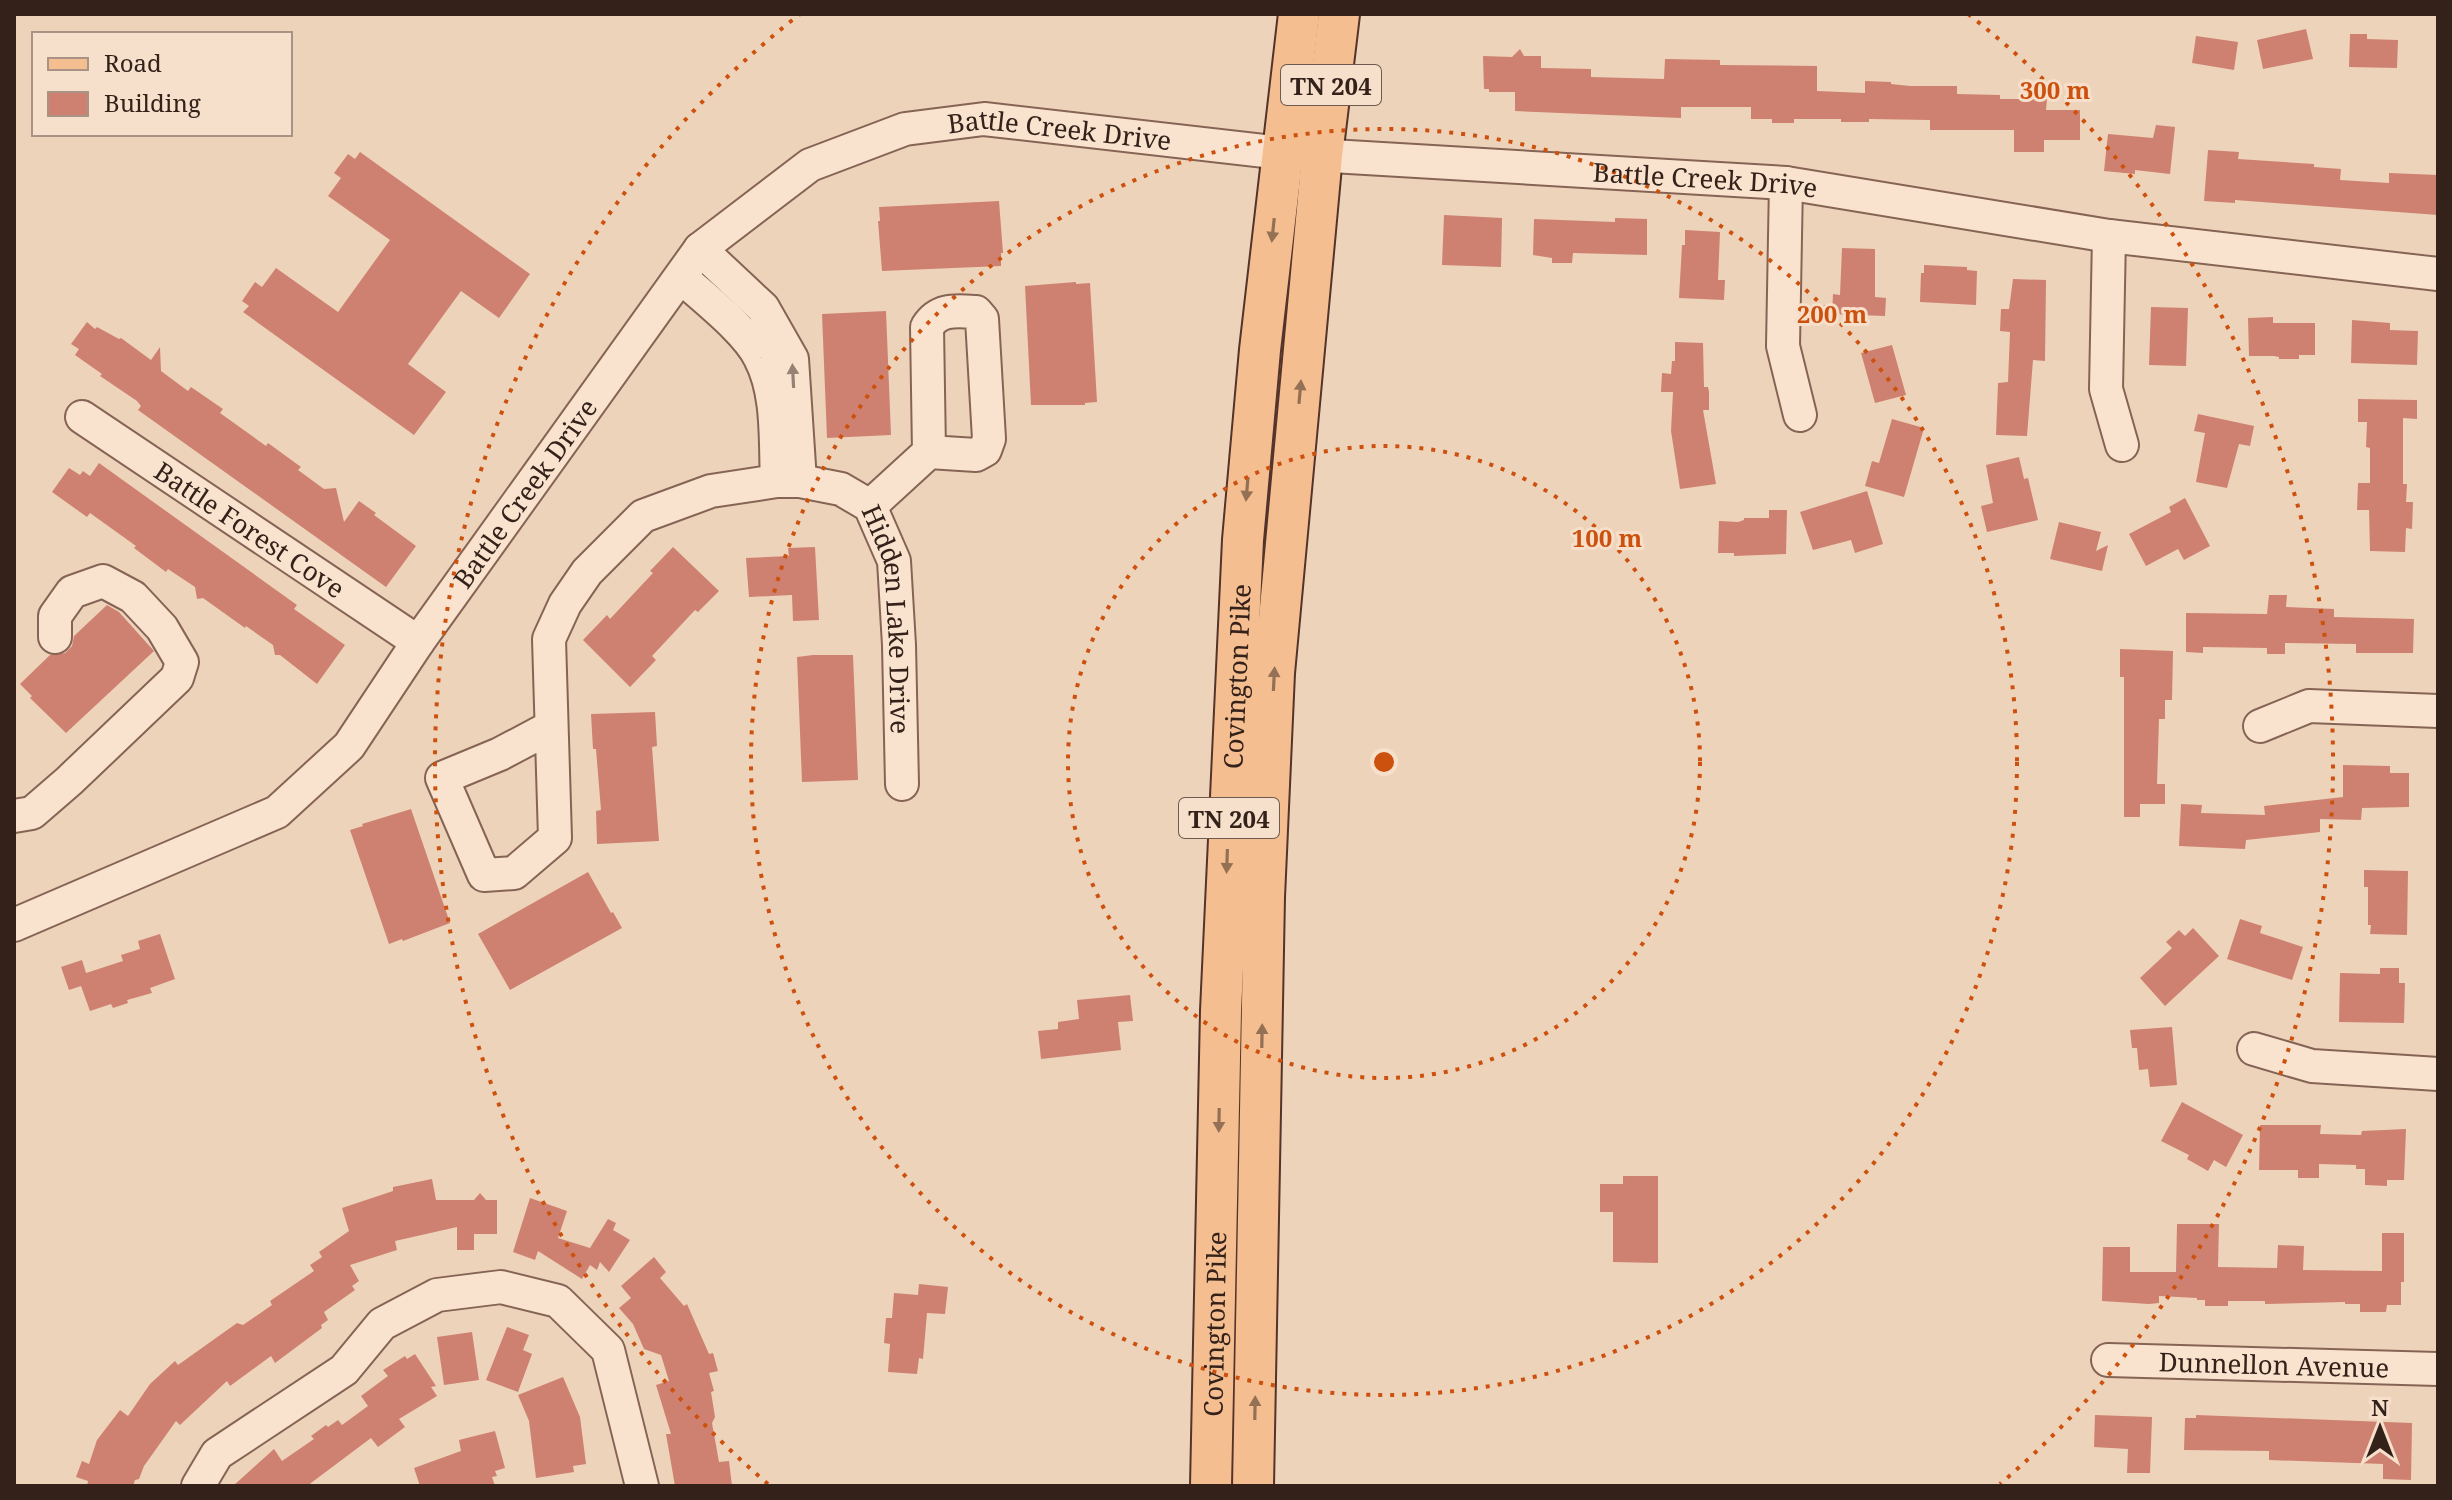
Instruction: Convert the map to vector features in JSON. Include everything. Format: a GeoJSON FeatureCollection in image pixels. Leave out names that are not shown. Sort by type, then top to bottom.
{"type":"FeatureCollection","features":[{"type":"Feature","properties":{"kind":"main road","name":"Covington Pike"},"geometry":{"type":"LineString","coordinates":[[1211,1486],[1221,1011],[1234,686],[1260,350],[1299,14]]}},
{"type":"Feature","properties":{"kind":"main road","name":"Covington Pike"},"geometry":{"type":"LineString","coordinates":[[1253,1486],[1264,897],[1274,673],[1322,155],[1339,14]]}},
{"type":"Feature","properties":{"kind":"street","name":"Battle Creek Drive"},"geometry":{"type":"LineString","coordinates":[[14,925],[277,812],[349,746],[418,642],[700,249],[810,165],[905,129],[984,119],[1281,153],[1786,183],[2109,236],[2438,274]]}},
{"type":"Feature","properties":{"kind":"street"},"geometry":{"type":"LineString","coordinates":[[1786,183],[1783,346],[1800,415]]}},
{"type":"Feature","properties":{"kind":"street"},"geometry":{"type":"LineString","coordinates":[[2109,236],[2106,389],[2122,445]]}},
{"type":"Feature","properties":{"kind":"street"},"geometry":{"type":"LineString","coordinates":[[700,249],[763,308],[792,359],[788,481]]}},
{"type":"Feature","properties":{"kind":"street"},"geometry":{"type":"LineString","coordinates":[[682,278],[746,338],[761,358],[773,398],[788,481]]}},
{"type":"Feature","properties":{"kind":"street","name":"Battle Forest Cove"},"geometry":{"type":"LineString","coordinates":[[82,417],[418,642]]}},
{"type":"Feature","properties":{"kind":"street"},"geometry":{"type":"LineString","coordinates":[[870,506],[929,452]]}},
{"type":"Feature","properties":{"kind":"street","name":"Hidden Lake Drive"},"geometry":{"type":"LineString","coordinates":[[551,727],[500,754],[442,778],[484,875],[514,873],[555,838],[549,639],[565,604],[587,572],[643,516],[711,491],[788,481],[841,489],[870,506],[894,561],[902,784]]}},
{"type":"Feature","properties":{"kind":"street"},"geometry":{"type":"LineString","coordinates":[[14,816],[32,813],[69,781],[177,678],[182,662],[162,628],[133,597],[103,581],[72,592],[55,616],[55,637]]}},
{"type":"Feature","properties":{"kind":"street"},"geometry":{"type":"LineString","coordinates":[[2260,726],[2309,706],[2438,711]]}},
{"type":"Feature","properties":{"kind":"street"},"geometry":{"type":"LineString","coordinates":[[2254,1049],[2312,1066],[2438,1074]]}},
{"type":"Feature","properties":{"kind":"street"},"geometry":{"type":"LineString","coordinates":[[198,1486],[217,1454],[344,1370],[382,1324],[437,1295],[501,1287],[558,1301],[608,1350],[642,1486]]}},
{"type":"Feature","properties":{"kind":"street","name":"Dunnellon Avenue"},"geometry":{"type":"LineString","coordinates":[[2108,1360],[2438,1369]]}},
{"type":"Feature","properties":{"kind":"building"},"geometry":{"type":"Polygon","coordinates":[[[2306,29],[2313,59],[2263,69],[2257,40],[2306,29]]]}},
{"type":"Feature","properties":{"kind":"building"},"geometry":{"type":"Polygon","coordinates":[[[2350,34],[2367,34],[2367,39],[2398,40],[2397,68],[2349,67],[2350,34]]]}},
{"type":"Feature","properties":{"kind":"building"},"geometry":{"type":"Polygon","coordinates":[[[2196,36],[2238,42],[2234,70],[2192,63],[2196,36]]]}},
{"type":"Feature","properties":{"kind":"building"},"geometry":{"type":"Polygon","coordinates":[[[1520,49],[1524,56],[1541,56],[1541,68],[1591,69],[1591,77],[1664,79],[1665,59],[1720,60],[1720,65],[1817,66],[1817,91],[1865,93],[1865,81],[1910,86],[1957,86],[1957,94],[2000,95],[2000,99],[2047,99],[2046,110],[2080,110],[2080,140],[2044,140],[2044,152],[2014,152],[2014,130],[1930,130],[1930,120],[1841,122],[1841,119],[1794,119],[1794,123],[1772,123],[1772,119],[1751,119],[1751,107],[1681,107],[1681,118],[1515,111],[1515,92],[1489,92],[1489,89],[1484,89],[1483,56],[1512,57],[1520,49]]]}},
{"type":"Feature","properties":{"kind":"building"},"geometry":{"type":"Polygon","coordinates":[[[2156,125],[2175,127],[2170,174],[2135,170],[2135,174],[2104,171],[2108,134],[2153,138],[2156,125]]]}},
{"type":"Feature","properties":{"kind":"building"},"geometry":{"type":"Polygon","coordinates":[[[2208,150],[2239,152],[2238,159],[2341,169],[2340,180],[2389,183],[2389,173],[2438,175],[2438,215],[2235,200],[2235,203],[2204,201],[2208,150]]]}},
{"type":"Feature","properties":{"kind":"building"},"geometry":{"type":"Polygon","coordinates":[[[360,152],[530,274],[499,318],[461,291],[408,364],[446,392],[414,435],[243,312],[249,306],[242,301],[255,282],[262,287],[276,268],[338,312],[390,240],[328,196],[341,178],[334,173],[348,154],[355,159],[360,152]]]}},
{"type":"Feature","properties":{"kind":"building"},"geometry":{"type":"Polygon","coordinates":[[[999,201],[1001,266],[882,271],[879,207],[999,201]]]}},
{"type":"Feature","properties":{"kind":"building"},"geometry":{"type":"Polygon","coordinates":[[[1444,215],[1502,218],[1501,267],[1442,265],[1444,215]]]}},
{"type":"Feature","properties":{"kind":"building"},"geometry":{"type":"Polygon","coordinates":[[[1615,218],[1647,219],[1647,255],[1573,253],[1572,263],[1552,263],[1552,258],[1533,255],[1534,219],[1615,222],[1615,218]]]}},
{"type":"Feature","properties":{"kind":"building"},"geometry":{"type":"Polygon","coordinates":[[[1685,230],[1720,232],[1718,280],[1725,280],[1724,300],[1679,298],[1685,230]]]}},
{"type":"Feature","properties":{"kind":"building"},"geometry":{"type":"Polygon","coordinates":[[[1842,248],[1875,249],[1875,297],[1886,298],[1885,316],[1832,314],[1833,294],[1840,295],[1842,248]]]}},
{"type":"Feature","properties":{"kind":"building"},"geometry":{"type":"Polygon","coordinates":[[[1924,265],[1967,267],[1967,270],[1977,271],[1976,305],[1920,302],[1924,265]]]}},
{"type":"Feature","properties":{"kind":"building"},"geometry":{"type":"Polygon","coordinates":[[[2013,279],[2046,280],[2045,361],[2033,360],[2027,436],[1996,435],[1998,383],[2008,382],[2010,332],[2000,331],[2001,309],[2009,309],[2013,279]]]}},
{"type":"Feature","properties":{"kind":"building"},"geometry":{"type":"Polygon","coordinates":[[[1090,283],[1097,402],[1085,405],[1031,405],[1025,286],[1090,283]]]}},
{"type":"Feature","properties":{"kind":"building"},"geometry":{"type":"Polygon","coordinates":[[[2151,307],[2188,308],[2186,366],[2149,365],[2151,307]]]}},
{"type":"Feature","properties":{"kind":"building"},"geometry":{"type":"Polygon","coordinates":[[[886,311],[891,435],[827,438],[822,314],[886,311]]]}},
{"type":"Feature","properties":{"kind":"building"},"geometry":{"type":"Polygon","coordinates":[[[2273,317],[2273,323],[2315,323],[2315,355],[2299,355],[2299,359],[2249,356],[2248,318],[2273,317]]]}},
{"type":"Feature","properties":{"kind":"building"},"geometry":{"type":"Polygon","coordinates":[[[2352,320],[2390,323],[2390,330],[2418,331],[2417,365],[2351,363],[2352,320]]]}},
{"type":"Feature","properties":{"kind":"building"},"geometry":{"type":"Polygon","coordinates":[[[87,322],[95,329],[97,327],[121,338],[151,360],[160,347],[161,371],[188,391],[191,387],[223,409],[220,413],[301,467],[298,470],[324,489],[336,488],[344,522],[359,501],[416,546],[386,587],[138,410],[141,406],[137,401],[75,355],[79,349],[71,344],[87,322]]]}},
{"type":"Feature","properties":{"kind":"building"},"geometry":{"type":"Polygon","coordinates":[[[1675,342],[1703,343],[1704,387],[1708,387],[1709,410],[1703,410],[1716,484],[1680,489],[1671,431],[1673,392],[1661,392],[1662,373],[1671,374],[1672,361],[1675,361],[1675,342]]]}},
{"type":"Feature","properties":{"kind":"building"},"geometry":{"type":"Polygon","coordinates":[[[1892,345],[1906,395],[1875,403],[1861,353],[1892,345]]]}},
{"type":"Feature","properties":{"kind":"building"},"geometry":{"type":"Polygon","coordinates":[[[2358,399],[2417,400],[2417,419],[2403,418],[2403,484],[2407,484],[2406,502],[2413,502],[2412,529],[2406,528],[2405,552],[2370,551],[2369,510],[2357,510],[2358,483],[2370,483],[2367,422],[2358,422],[2358,399]]]}},
{"type":"Feature","properties":{"kind":"building"},"geometry":{"type":"Polygon","coordinates":[[[2198,414],[2254,426],[2250,446],[2239,444],[2227,488],[2196,482],[2205,433],[2194,431],[2198,414]]]}},
{"type":"Feature","properties":{"kind":"building"},"geometry":{"type":"Polygon","coordinates":[[[1892,419],[1924,428],[1904,497],[1865,486],[1872,461],[1879,463],[1892,419]]]}},
{"type":"Feature","properties":{"kind":"building"},"geometry":{"type":"Polygon","coordinates":[[[2019,457],[2024,479],[2028,478],[2038,520],[1987,532],[1981,506],[1993,503],[1986,465],[2019,457]]]}},
{"type":"Feature","properties":{"kind":"building"},"geometry":{"type":"Polygon","coordinates":[[[99,463],[297,605],[294,609],[345,645],[317,684],[280,655],[275,655],[273,645],[203,598],[197,599],[195,587],[168,569],[166,572],[90,513],[87,517],[52,492],[69,468],[80,475],[83,471],[90,476],[99,463]]]}},
{"type":"Feature","properties":{"kind":"building"},"geometry":{"type":"Polygon","coordinates":[[[1867,491],[1883,544],[1855,553],[1851,540],[1813,550],[1800,512],[1867,491]]]}},
{"type":"Feature","properties":{"kind":"building"},"geometry":{"type":"Polygon","coordinates":[[[2185,498],[2210,546],[2184,560],[2178,549],[2146,566],[2129,534],[2171,512],[2169,507],[2185,498]]]}},
{"type":"Feature","properties":{"kind":"building"},"geometry":{"type":"Polygon","coordinates":[[[1769,510],[1787,510],[1786,554],[1734,556],[1734,553],[1718,553],[1719,521],[1769,518],[1769,510]]]}},
{"type":"Feature","properties":{"kind":"building"},"geometry":{"type":"Polygon","coordinates":[[[2059,522],[2101,532],[2096,551],[2108,545],[2102,571],[2050,559],[2059,522]]]}},
{"type":"Feature","properties":{"kind":"building"},"geometry":{"type":"Polygon","coordinates":[[[673,547],[719,591],[698,612],[695,610],[652,656],[656,660],[630,687],[583,640],[607,615],[610,619],[673,547]]]}},
{"type":"Feature","properties":{"kind":"building"},"geometry":{"type":"Polygon","coordinates":[[[815,547],[819,620],[793,621],[792,595],[749,597],[746,558],[789,556],[788,548],[815,547]]]}},
{"type":"Feature","properties":{"kind":"building"},"geometry":{"type":"Polygon","coordinates":[[[2269,595],[2287,595],[2286,607],[2334,609],[2334,617],[2414,619],[2413,653],[2356,653],[2356,644],[2285,643],[2285,654],[2267,654],[2267,648],[2203,647],[2203,653],[2186,652],[2186,613],[2267,614],[2269,595]]]}},
{"type":"Feature","properties":{"kind":"building"},"geometry":{"type":"Polygon","coordinates":[[[107,605],[119,612],[154,651],[66,733],[20,684],[50,655],[65,653],[72,646],[74,636],[107,605]]]}},
{"type":"Feature","properties":{"kind":"building"},"geometry":{"type":"Polygon","coordinates":[[[2120,649],[2173,651],[2172,700],[2165,700],[2165,719],[2159,719],[2157,784],[2165,784],[2165,804],[2140,804],[2140,817],[2124,817],[2124,677],[2120,677],[2120,649]]]}},
{"type":"Feature","properties":{"kind":"building"},"geometry":{"type":"Polygon","coordinates":[[[853,655],[858,780],[802,782],[797,657],[853,655]]]}},
{"type":"Feature","properties":{"kind":"building"},"geometry":{"type":"Polygon","coordinates":[[[655,712],[657,746],[652,747],[659,841],[597,844],[596,811],[601,810],[591,714],[655,712]]]}},
{"type":"Feature","properties":{"kind":"building"},"geometry":{"type":"Polygon","coordinates":[[[2343,765],[2390,766],[2390,773],[2409,773],[2409,807],[2362,808],[2361,820],[2320,819],[2320,832],[2246,840],[2245,849],[2179,846],[2181,804],[2202,805],[2201,813],[2265,815],[2264,806],[2343,797],[2343,765]]]}},
{"type":"Feature","properties":{"kind":"building"},"geometry":{"type":"Polygon","coordinates":[[[411,809],[450,923],[389,944],[350,830],[411,809]]]}},
{"type":"Feature","properties":{"kind":"building"},"geometry":{"type":"Polygon","coordinates":[[[2364,870],[2408,871],[2407,935],[2370,934],[2364,870]]]}},
{"type":"Feature","properties":{"kind":"building"},"geometry":{"type":"Polygon","coordinates":[[[588,872],[622,928],[510,990],[478,934],[588,872]]]}},
{"type":"Feature","properties":{"kind":"building"},"geometry":{"type":"Polygon","coordinates":[[[2240,919],[2262,926],[2260,933],[2303,947],[2292,980],[2227,959],[2240,919]]]}},
{"type":"Feature","properties":{"kind":"building"},"geometry":{"type":"Polygon","coordinates":[[[2193,928],[2219,956],[2165,1006],[2140,978],[2172,948],[2166,942],[2179,930],[2185,936],[2193,928]]]}},
{"type":"Feature","properties":{"kind":"building"},"geometry":{"type":"Polygon","coordinates":[[[160,934],[175,979],[150,988],[152,993],[127,1000],[128,1003],[113,1008],[111,1004],[90,1011],[81,986],[69,990],[61,967],[82,960],[86,973],[123,961],[121,955],[140,949],[138,941],[160,934]]]}},
{"type":"Feature","properties":{"kind":"building"},"geometry":{"type":"Polygon","coordinates":[[[2380,968],[2399,968],[2399,983],[2405,983],[2404,1023],[2339,1022],[2340,973],[2380,974],[2380,968]]]}},
{"type":"Feature","properties":{"kind":"building"},"geometry":{"type":"Polygon","coordinates":[[[1130,995],[1133,1021],[1118,1022],[1121,1050],[1041,1059],[1038,1031],[1058,1029],[1058,1022],[1079,1019],[1077,1000],[1130,995]]]}},
{"type":"Feature","properties":{"kind":"building"},"geometry":{"type":"Polygon","coordinates":[[[2172,1027],[2177,1085],[2150,1087],[2148,1069],[2139,1070],[2137,1048],[2132,1048],[2130,1030],[2172,1027]]]}},
{"type":"Feature","properties":{"kind":"building"},"geometry":{"type":"Polygon","coordinates":[[[2182,1102],[2243,1135],[2226,1167],[2214,1160],[2208,1171],[2187,1159],[2189,1155],[2161,1141],[2182,1102]]]}},
{"type":"Feature","properties":{"kind":"building"},"geometry":{"type":"Polygon","coordinates":[[[2260,1125],[2321,1125],[2320,1134],[2361,1135],[2362,1131],[2406,1129],[2404,1180],[2387,1180],[2387,1186],[2365,1185],[2365,1169],[2356,1169],[2356,1165],[2319,1164],[2319,1178],[2298,1178],[2298,1170],[2259,1170],[2260,1125]]]}},
{"type":"Feature","properties":{"kind":"building"},"geometry":{"type":"Polygon","coordinates":[[[1623,1176],[1658,1176],[1658,1263],[1613,1262],[1613,1212],[1600,1212],[1600,1184],[1623,1184],[1623,1176]]]}},
{"type":"Feature","properties":{"kind":"building"},"geometry":{"type":"Polygon","coordinates":[[[432,1179],[436,1200],[474,1200],[480,1193],[486,1200],[497,1200],[497,1234],[474,1234],[474,1250],[457,1250],[457,1227],[395,1241],[397,1250],[350,1265],[359,1281],[352,1286],[355,1290],[324,1312],[328,1320],[321,1325],[322,1328],[275,1363],[271,1356],[230,1386],[227,1381],[180,1425],[176,1421],[133,1486],[87,1486],[88,1481],[76,1477],[82,1461],[89,1464],[97,1440],[120,1410],[128,1416],[150,1384],[175,1361],[178,1365],[237,1323],[243,1325],[272,1305],[270,1301],[314,1271],[310,1265],[322,1257],[319,1252],[349,1231],[342,1208],[393,1191],[393,1187],[432,1179]]]}},
{"type":"Feature","properties":{"kind":"building"},"geometry":{"type":"Polygon","coordinates":[[[530,1198],[567,1211],[558,1238],[590,1248],[608,1219],[616,1223],[613,1230],[630,1240],[609,1272],[600,1262],[597,1270],[590,1265],[582,1279],[538,1251],[535,1260],[513,1252],[530,1198]]]}},
{"type":"Feature","properties":{"kind":"building"},"geometry":{"type":"Polygon","coordinates":[[[2177,1224],[2219,1224],[2218,1267],[2277,1268],[2278,1245],[2304,1246],[2303,1270],[2382,1271],[2382,1233],[2404,1233],[2401,1305],[2387,1305],[2386,1312],[2360,1312],[2360,1304],[2345,1302],[2265,1304],[2265,1301],[2228,1301],[2228,1306],[2205,1306],[2205,1300],[2197,1298],[2159,1296],[2159,1303],[2149,1304],[2102,1301],[2103,1247],[2130,1247],[2130,1272],[2176,1272],[2177,1224]]]}},
{"type":"Feature","properties":{"kind":"building"},"geometry":{"type":"Polygon","coordinates":[[[654,1257],[666,1272],[660,1278],[684,1306],[687,1304],[709,1354],[713,1353],[718,1371],[709,1373],[714,1391],[711,1392],[715,1417],[712,1423],[719,1462],[729,1461],[732,1486],[675,1486],[666,1434],[671,1434],[656,1385],[669,1381],[661,1355],[644,1349],[633,1324],[619,1308],[631,1298],[621,1286],[654,1257]]]}},
{"type":"Feature","properties":{"kind":"building"},"geometry":{"type":"Polygon","coordinates":[[[919,1284],[948,1287],[945,1314],[927,1313],[923,1359],[919,1358],[917,1374],[888,1372],[890,1344],[884,1343],[886,1318],[892,1318],[894,1293],[918,1295],[919,1284]]]}},
{"type":"Feature","properties":{"kind":"building"},"geometry":{"type":"Polygon","coordinates":[[[507,1327],[529,1335],[523,1350],[532,1354],[518,1392],[486,1380],[507,1327]]]}},
{"type":"Feature","properties":{"kind":"building"},"geometry":{"type":"Polygon","coordinates":[[[472,1332],[479,1380],[444,1385],[437,1337],[472,1332]]]}},
{"type":"Feature","properties":{"kind":"building"},"geometry":{"type":"Polygon","coordinates":[[[415,1354],[436,1386],[431,1387],[437,1396],[399,1419],[405,1427],[378,1447],[371,1438],[307,1486],[233,1486],[274,1449],[282,1461],[314,1439],[311,1436],[326,1425],[328,1427],[338,1420],[342,1425],[368,1406],[361,1396],[388,1376],[383,1370],[405,1356],[407,1359],[415,1354]]]}},
{"type":"Feature","properties":{"kind":"building"},"geometry":{"type":"Polygon","coordinates":[[[563,1377],[580,1417],[586,1464],[573,1466],[574,1472],[536,1478],[529,1421],[518,1395],[563,1377]]]}},
{"type":"Feature","properties":{"kind":"building"},"geometry":{"type":"Polygon","coordinates":[[[2095,1415],[2152,1417],[2150,1473],[2127,1473],[2128,1449],[2094,1447],[2095,1415]]]}},
{"type":"Feature","properties":{"kind":"building"},"geometry":{"type":"Polygon","coordinates":[[[2196,1415],[2412,1423],[2411,1480],[2383,1479],[2383,1464],[2269,1460],[2269,1451],[2184,1450],[2185,1418],[2196,1418],[2196,1415]]]}},
{"type":"Feature","properties":{"kind":"building"},"geometry":{"type":"Polygon","coordinates":[[[495,1431],[505,1468],[495,1471],[497,1476],[492,1477],[495,1486],[420,1486],[414,1468],[461,1451],[459,1440],[495,1431]]]}}]}
